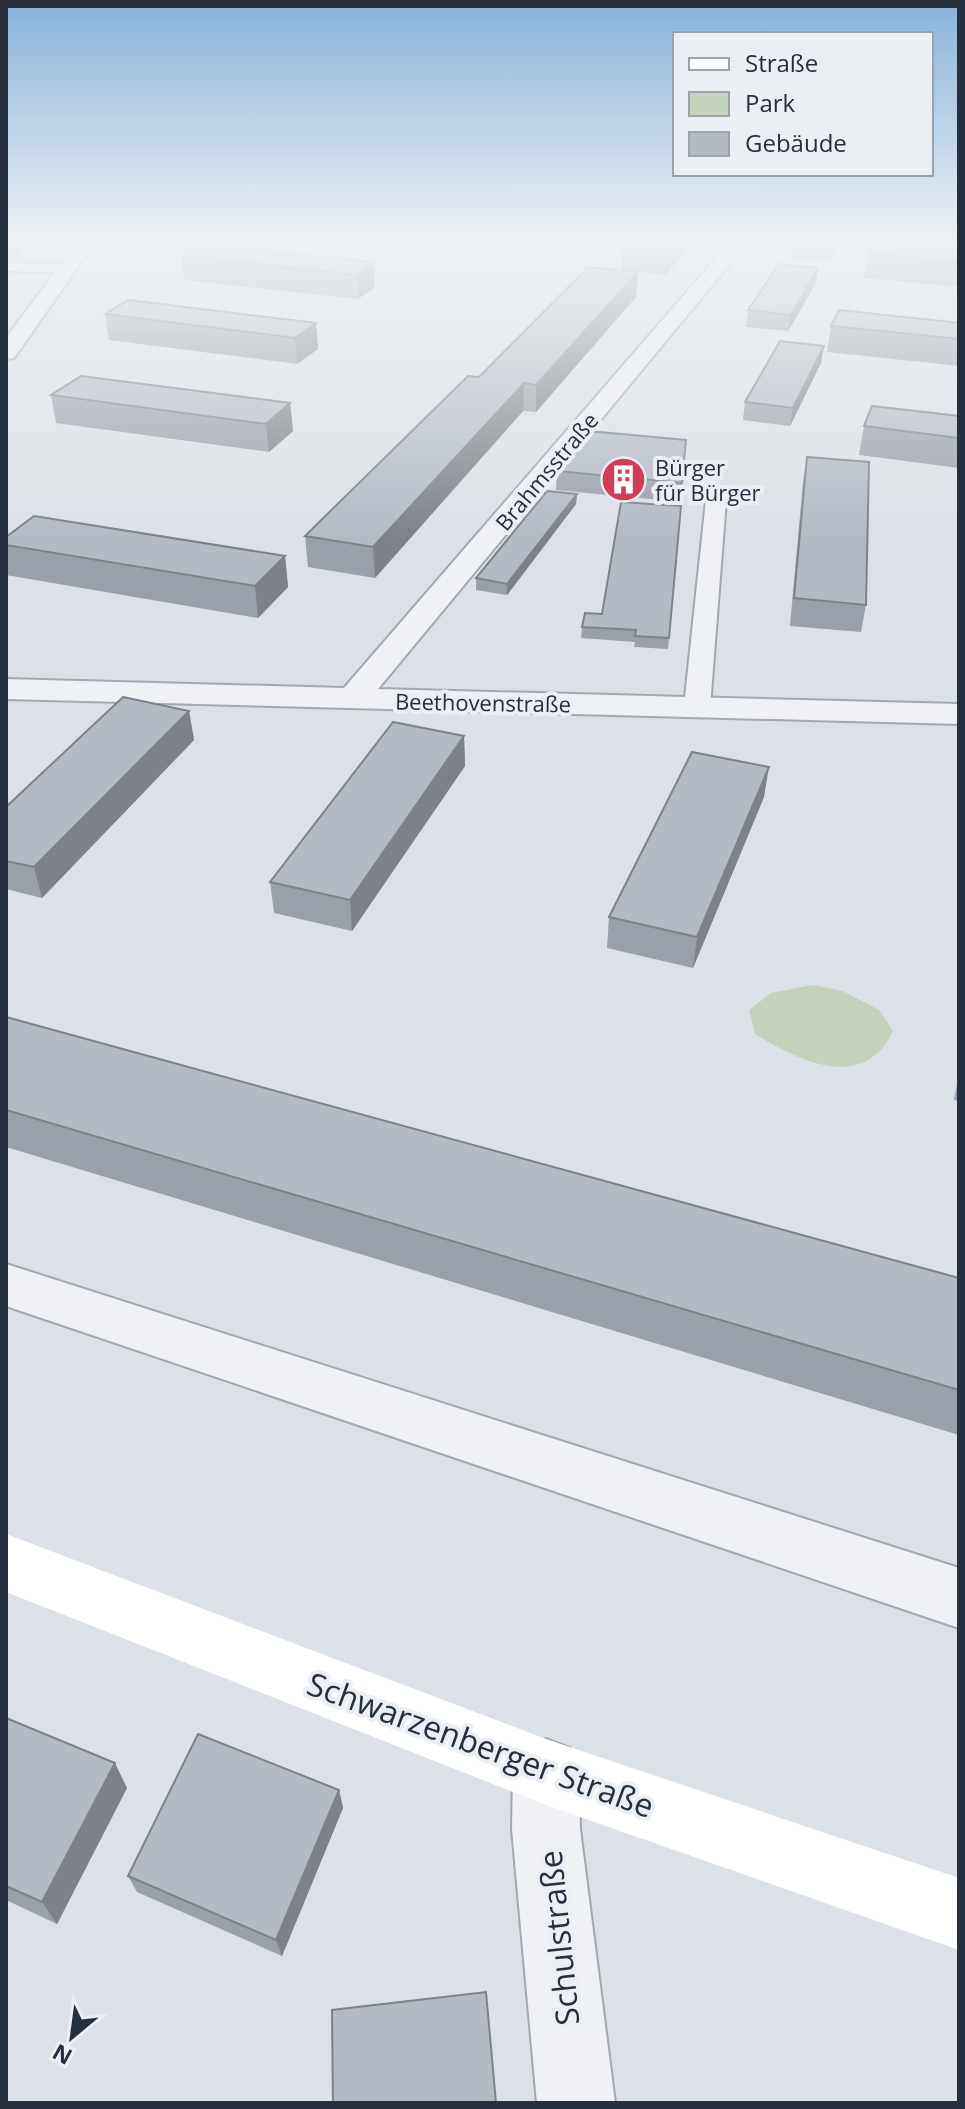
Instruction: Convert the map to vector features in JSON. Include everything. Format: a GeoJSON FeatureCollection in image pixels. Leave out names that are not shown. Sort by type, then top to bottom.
{"type":"FeatureCollection","features":[{"type":"Feature","properties":{"kind":"main road","name":"Schwarzenberger Straße"},"geometry":{"type":"LineString","coordinates":[[6,1563],[546,1772],[959,1914]]}},
{"type":"Feature","properties":{"kind":"street","name":"Brahmsstraße"},"geometry":{"type":"LineString","coordinates":[[352,699],[655,341]]}},
{"type":"Feature","properties":{"kind":"street","name":"Beethovenstraße"},"geometry":{"type":"LineString","coordinates":[[6,689],[959,714]]}},
{"type":"Feature","properties":{"kind":"street"},"geometry":{"type":"LineString","coordinates":[[6,1285],[959,1598]]}},
{"type":"Feature","properties":{"kind":"street","name":"Schulstraße"},"geometry":{"type":"LineString","coordinates":[[546,1772],[546,1829],[576,2103]]}},
{"type":"Feature","properties":{"kind":"lane"},"geometry":{"type":"LineString","coordinates":[[697,707],[716,500]]}},
{"type":"Feature","properties":{"kind":"green space"},"geometry":{"type":"Polygon","coordinates":[[[812,985],[843,991],[879,1010],[893,1031],[881,1050],[865,1061],[848,1066],[829,1066],[791,1054],[755,1034],[749,1010],[771,993],[812,985]]]}},
{"type":"Feature","properties":{"kind":"building"},"geometry":{"type":"Polygon","coordinates":[[[514,341],[575,341],[536,385],[524,383],[373,547],[305,536],[468,376],[479,377],[514,341]]]}},
{"type":"Feature","properties":{"kind":"building"},"geometry":{"type":"Polygon","coordinates":[[[780,341],[824,346],[793,408],[745,402],[780,341]]]}},
{"type":"Feature","properties":{"kind":"building"},"geometry":{"type":"Polygon","coordinates":[[[81,376],[290,403],[266,424],[51,395],[81,376]]]}},
{"type":"Feature","properties":{"kind":"building"},"geometry":{"type":"Polygon","coordinates":[[[872,406],[959,416],[959,438],[864,426],[872,406]]]}},
{"type":"Feature","properties":{"kind":"building"},"geometry":{"type":"Polygon","coordinates":[[[588,431],[686,440],[682,483],[557,471],[588,431]]]}},
{"type":"Feature","properties":{"kind":"building"},"geometry":{"type":"Polygon","coordinates":[[[807,457],[869,462],[866,605],[794,598],[807,457]]]}},
{"type":"Feature","properties":{"kind":"building"},"geometry":{"type":"Polygon","coordinates":[[[547,491],[577,494],[507,584],[476,578],[547,491]]]}},
{"type":"Feature","properties":{"kind":"building"},"geometry":{"type":"Polygon","coordinates":[[[621,502],[681,506],[669,638],[635,636],[636,630],[582,627],[585,613],[602,614],[621,502]]]}},
{"type":"Feature","properties":{"kind":"building"},"geometry":{"type":"Polygon","coordinates":[[[34,516],[285,556],[255,586],[6,545],[6,537],[34,516]]]}},
{"type":"Feature","properties":{"kind":"building"},"geometry":{"type":"Polygon","coordinates":[[[123,697],[189,711],[34,867],[6,861],[6,807],[123,697]]]}},
{"type":"Feature","properties":{"kind":"building"},"geometry":{"type":"Polygon","coordinates":[[[393,722],[464,736],[350,900],[270,882],[393,722]]]}},
{"type":"Feature","properties":{"kind":"building"},"geometry":{"type":"Polygon","coordinates":[[[692,752],[769,767],[697,937],[609,917],[692,752]]]}},
{"type":"Feature","properties":{"kind":"building"},"geometry":{"type":"Polygon","coordinates":[[[6,1017],[959,1278],[959,1390],[6,1110],[6,1017]]]}},
{"type":"Feature","properties":{"kind":"building"},"geometry":{"type":"Polygon","coordinates":[[[6,1718],[115,1763],[42,1902],[6,1886],[6,1718]]]}},
{"type":"Feature","properties":{"kind":"building"},"geometry":{"type":"Polygon","coordinates":[[[198,1734],[339,1790],[276,1940],[128,1876],[198,1734]]]}},
{"type":"Feature","properties":{"kind":"building"},"geometry":{"type":"Polygon","coordinates":[[[486,1992],[496,2103],[333,2103],[332,2010],[486,1992]]]}},
{"type":"Feature","properties":{"kind":"place","name":"Bürger für Bürger"},"geometry":{"type":"Point","coordinates":[624,480]}}]}
